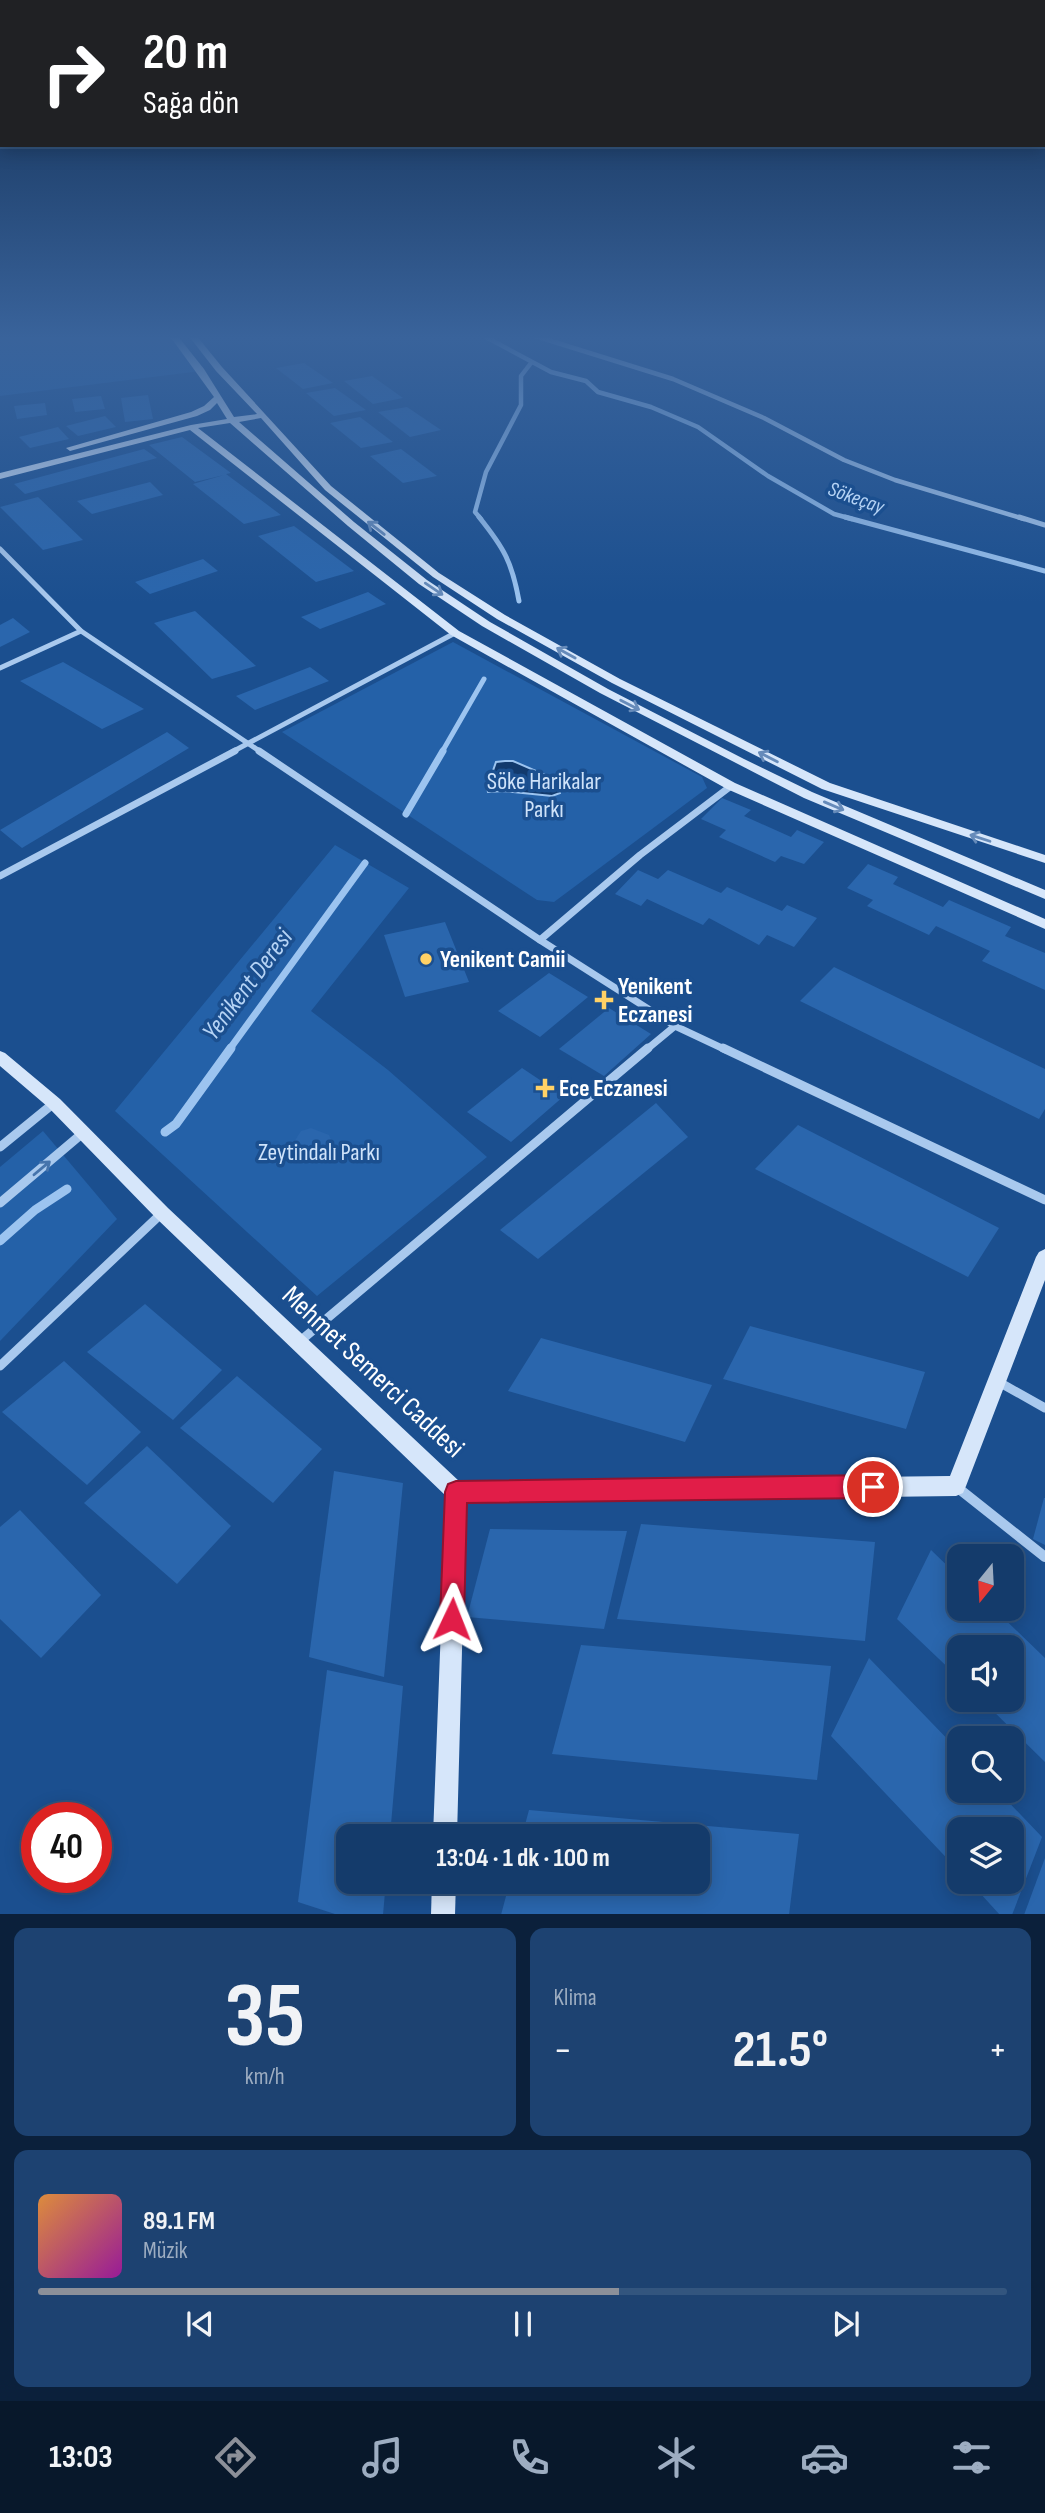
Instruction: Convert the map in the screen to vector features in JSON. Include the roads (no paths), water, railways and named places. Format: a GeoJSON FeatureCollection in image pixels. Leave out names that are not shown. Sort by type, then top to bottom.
{"type":"FeatureCollection","features":[{"type":"Feature","properties":{"kind":"main road"},"geometry":{"type":"LineString","coordinates":[[0,467],[159,424]]}},
{"type":"Feature","properties":{"kind":"main road"},"geometry":{"type":"LineString","coordinates":[[0,476],[207,424]]}},
{"type":"Feature","properties":{"kind":"main road"},"geometry":{"type":"LineString","coordinates":[[237,424],[351,524],[423,582],[486,624],[604,691],[808,795],[1045,895]]}},
{"type":"Feature","properties":{"kind":"main road"},"geometry":{"type":"LineString","coordinates":[[271,424],[328,488],[367,522],[436,575],[501,617],[615,681],[826,786],[1045,859]]}},
{"type":"Feature","properties":{"kind":"main road"},"geometry":{"type":"LineString","coordinates":[[191,427],[455,633],[731,786],[1045,924]]}},
{"type":"Feature","properties":{"kind":"main road","name":"Mehmet Semerci Caddesi"},"geometry":{"type":"LineString","coordinates":[[0,1057],[54,1103],[162,1213],[456,1492],[445,1824]]}},
{"type":"Feature","properties":{"kind":"main road"},"geometry":{"type":"LineString","coordinates":[[456,1492],[956,1486],[996,1380],[1041,1279],[1045,1257]]}},
{"type":"Feature","properties":{"kind":"main road"},"geometry":{"type":"LineString","coordinates":[[443,1914],[444,1894]]}},
{"type":"Feature","properties":{"kind":"street"},"geometry":{"type":"LineString","coordinates":[[776,424],[844,460],[895,480],[1045,525]]}},
{"type":"Feature","properties":{"kind":"street"},"geometry":{"type":"LineString","coordinates":[[0,549],[81,631],[540,940],[675,1026],[1045,1200]]}},
{"type":"Feature","properties":{"kind":"street"},"geometry":{"type":"LineString","coordinates":[[0,668],[81,631]]}},
{"type":"Feature","properties":{"kind":"street"},"geometry":{"type":"LineString","coordinates":[[0,876],[455,633]]}},
{"type":"Feature","properties":{"kind":"street"},"geometry":{"type":"LineString","coordinates":[[540,940],[640,855],[731,786]]}},
{"type":"Feature","properties":{"kind":"street"},"geometry":{"type":"LineString","coordinates":[[299,1342],[675,1026]]}},
{"type":"Feature","properties":{"kind":"street"},"geometry":{"type":"LineString","coordinates":[[0,1147],[54,1103]]}},
{"type":"Feature","properties":{"kind":"street"},"geometry":{"type":"LineString","coordinates":[[0,1203],[84,1132]]}},
{"type":"Feature","properties":{"kind":"street"},"geometry":{"type":"LineString","coordinates":[[0,1366],[162,1213]]}},
{"type":"Feature","properties":{"kind":"street"},"geometry":{"type":"LineString","coordinates":[[996,1380],[1045,1408]]}},
{"type":"Feature","properties":{"kind":"street"},"geometry":{"type":"LineString","coordinates":[[956,1486],[1045,1557]]}},
{"type":"Feature","properties":{"kind":"waterway"},"geometry":{"type":"LineString","coordinates":[[481,519],[475,512],[486,472],[511,424]]}},
{"type":"Feature","properties":{"kind":"waterway","name":"Sökeçay"},"geometry":{"type":"LineString","coordinates":[[692,424],[768,476],[834,514],[852,519]]}},
{"type":"Feature","properties":{"kind":"waterway"},"geometry":{"type":"LineString","coordinates":[[479,517],[506,556],[519,601]]}},
{"type":"Feature","properties":{"kind":"waterway","name":"Sökeçay"},"geometry":{"type":"LineString","coordinates":[[845,517],[1045,571]]}},
{"type":"Feature","properties":{"kind":"waterway"},"geometry":{"type":"LineString","coordinates":[[442,752],[484,679]]}},
{"type":"Feature","properties":{"kind":"waterway"},"geometry":{"type":"LineString","coordinates":[[406,814],[443,751]]}},
{"type":"Feature","properties":{"kind":"waterway","name":"Yenikent Deresi"},"geometry":{"type":"LineString","coordinates":[[229,1050],[365,863]]}},
{"type":"Feature","properties":{"kind":"waterway","name":"Yenikent Deresi"},"geometry":{"type":"LineString","coordinates":[[165,1132],[176,1124],[231,1048]]}},
{"type":"Feature","properties":{"kind":"waterway","name":"Yenikent Deresi"},"geometry":{"type":"LineString","coordinates":[[0,1241],[35,1210],[67,1189]]}},
{"type":"Feature","properties":{"kind":"place","name":"Yenikent Camii"},"geometry":{"type":"Point","coordinates":[426,959]}},
{"type":"Feature","properties":{"kind":"place","name":"Yenikent Eczanesi"},"geometry":{"type":"Point","coordinates":[604,1000]}},
{"type":"Feature","properties":{"kind":"place","name":"Ece Eczanesi"},"geometry":{"type":"Point","coordinates":[545,1088]}},
{"type":"Feature","properties":{"kind":"park label","name":"Söke Harikalar Parkı"},"geometry":{"type":"Point","coordinates":[544,795]}},
{"type":"Feature","properties":{"kind":"park label","name":"Zeytindalı Parkı"},"geometry":{"type":"Point","coordinates":[319,1152]}}]}
